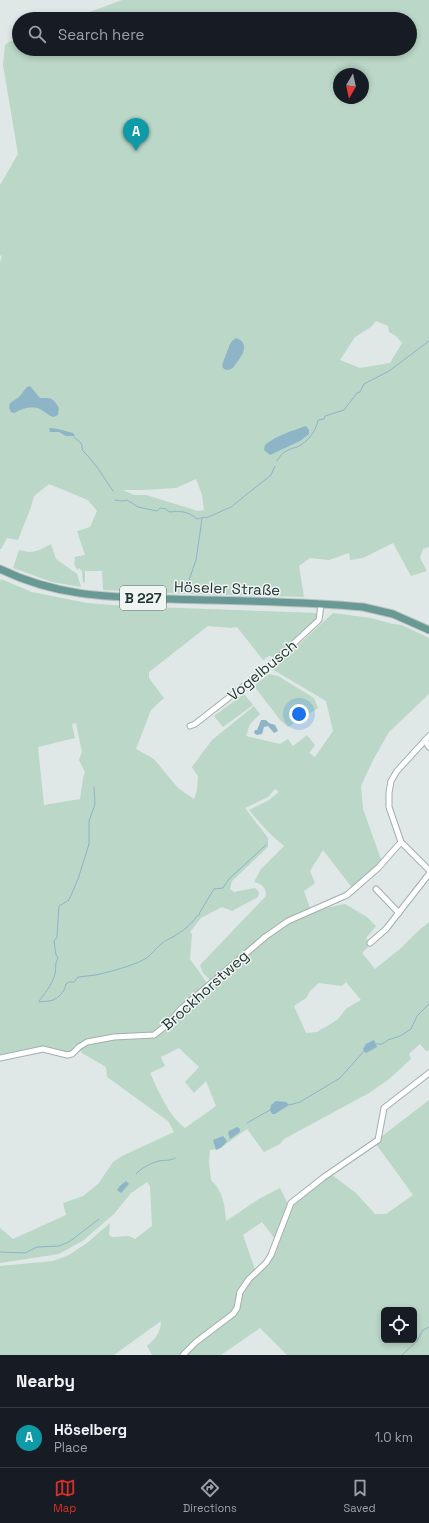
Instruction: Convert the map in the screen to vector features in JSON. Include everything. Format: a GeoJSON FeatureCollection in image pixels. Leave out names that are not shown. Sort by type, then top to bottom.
{"type":"FeatureCollection","features":[{"type":"Feature","properties":{"kind":"main road","name":"Höseler Straße"},"geometry":{"type":"LineString","coordinates":[[0,569],[17,578],[43,587],[83,594],[115,597],[321,605]]}},
{"type":"Feature","properties":{"kind":"main road","name":"B 227"},"geometry":{"type":"LineString","coordinates":[[321,605],[363,607],[383,611],[407,619],[429,630]]}},
{"type":"Feature","properties":{"kind":"street","name":"Vogelbusch"},"geometry":{"type":"LineString","coordinates":[[190,726],[195,724],[275,661],[319,620],[321,605]]}},
{"type":"Feature","properties":{"kind":"street"},"geometry":{"type":"LineString","coordinates":[[429,736],[397,770],[391,781],[388,793],[389,807],[401,842],[429,870]]}},
{"type":"Feature","properties":{"kind":"street"},"geometry":{"type":"LineString","coordinates":[[425,740],[429,747]]}},
{"type":"Feature","properties":{"kind":"street","name":"Brockhorstweg"},"geometry":{"type":"LineString","coordinates":[[0,1058],[43,1049],[67,1055],[72,1054],[87,1042],[121,1037],[154,1035],[168,1024],[180,1010],[265,937],[288,920],[343,898],[378,868],[401,842]]}},
{"type":"Feature","properties":{"kind":"street"},"geometry":{"type":"LineString","coordinates":[[370,943],[386,929],[429,874]]}},
{"type":"Feature","properties":{"kind":"street"},"geometry":{"type":"LineString","coordinates":[[376,889],[399,913]]}},
{"type":"Feature","properties":{"kind":"street"},"geometry":{"type":"LineString","coordinates":[[183,1355],[196,1342],[233,1314],[237,1308],[240,1292],[249,1279],[266,1263],[271,1255],[291,1203],[324,1177],[378,1140],[384,1108],[427,1074]]}},
{"type":"Feature","properties":{"kind":"green space"},"geometry":{"type":"Polygon","coordinates":[[[122,0],[429,0],[429,547],[423,549],[420,558],[427,571],[411,576],[393,543],[363,558],[350,560],[349,553],[329,560],[310,558],[299,566],[304,597],[103,590],[102,571],[85,571],[85,582],[83,583],[82,571],[79,568],[77,570],[74,564],[74,557],[85,555],[77,531],[90,527],[97,511],[88,500],[49,484],[34,496],[18,540],[7,538],[0,549],[0,263],[2,255],[0,256],[0,185],[18,154],[3,65],[5,45],[12,41],[12,56],[417,56],[417,12],[90,12],[122,0]],[[376,321],[371,327],[355,337],[340,360],[360,368],[390,363],[402,343],[396,336],[389,332],[388,326],[376,321]],[[196,479],[176,488],[123,490],[134,495],[146,495],[198,511],[204,510],[202,495],[196,479]]]}},
{"type":"Feature","properties":{"kind":"green space"},"geometry":{"type":"Polygon","coordinates":[[[51,544],[56,559],[77,574],[81,587],[52,582],[13,568],[19,550],[28,552],[36,551],[51,544]]]}},
{"type":"Feature","properties":{"kind":"green space"},"geometry":{"type":"Polygon","coordinates":[[[1,579],[32,592],[87,603],[126,606],[317,613],[317,619],[275,657],[269,656],[263,660],[237,627],[231,628],[208,626],[149,672],[149,678],[164,698],[151,710],[136,749],[154,759],[178,788],[194,799],[197,790],[198,776],[192,767],[212,740],[254,706],[260,714],[250,724],[246,736],[280,744],[288,739],[293,746],[307,735],[315,745],[309,753],[315,757],[333,731],[326,701],[272,669],[333,613],[371,618],[402,625],[429,638],[429,694],[389,732],[373,760],[361,786],[363,809],[382,862],[353,889],[323,850],[310,871],[315,883],[304,891],[310,908],[290,917],[269,930],[211,981],[203,973],[200,965],[266,896],[263,886],[254,882],[261,869],[284,846],[270,834],[249,810],[269,800],[279,792],[275,789],[268,797],[245,808],[268,838],[268,847],[232,881],[230,889],[234,892],[255,888],[259,892],[258,897],[232,911],[222,907],[201,918],[190,932],[192,934],[190,959],[210,987],[248,954],[288,925],[318,910],[345,904],[367,917],[376,926],[366,938],[370,945],[362,953],[375,969],[401,948],[429,922],[429,1050],[426,1051],[420,1044],[409,1054],[411,1059],[388,1080],[369,1093],[284,1139],[280,1144],[264,1152],[247,1129],[219,1149],[210,1150],[209,1162],[211,1180],[221,1194],[226,1221],[259,1199],[280,1188],[288,1204],[275,1239],[262,1222],[243,1235],[257,1275],[270,1263],[291,1208],[332,1175],[356,1193],[375,1214],[386,1214],[413,1195],[376,1144],[381,1137],[429,1100],[429,1355],[287,1355],[260,1328],[221,1355],[186,1355],[190,1349],[189,1345],[179,1355],[152,1355],[147,1346],[157,1335],[160,1329],[161,1321],[114,1355],[0,1355],[0,1266],[53,1261],[69,1255],[87,1243],[110,1223],[109,1235],[112,1237],[129,1236],[135,1239],[152,1226],[150,1186],[147,1182],[131,1193],[114,1214],[84,1240],[59,1254],[0,1263],[0,1228],[13,1239],[66,1215],[63,1203],[83,1196],[99,1183],[113,1162],[122,1156],[174,1132],[168,1121],[107,1077],[106,1067],[82,1053],[74,1044],[75,1048],[70,1053],[63,1053],[44,1047],[0,1057],[1,579]],[[76,723],[72,724],[75,738],[38,747],[44,805],[80,799],[85,772],[79,760],[82,752],[76,723]],[[346,982],[342,986],[319,983],[310,991],[306,998],[294,1006],[306,1033],[317,1032],[337,1020],[347,1008],[361,1000],[346,982]],[[179,1048],[161,1057],[165,1066],[150,1073],[169,1110],[185,1128],[216,1106],[206,1081],[194,1093],[185,1082],[199,1067],[179,1048]]]}},
{"type":"Feature","properties":{"kind":"green space"},"geometry":{"type":"Polygon","coordinates":[[[269,674],[278,676],[314,698],[318,708],[288,727],[281,721],[254,686],[269,674]]]}},
{"type":"Feature","properties":{"kind":"green space"},"geometry":{"type":"Polygon","coordinates":[[[244,694],[253,705],[223,727],[214,716],[244,694]]]}},
{"type":"Feature","properties":{"kind":"water"},"geometry":{"type":"Polygon","coordinates":[[[236,338],[244,345],[243,352],[233,367],[226,370],[222,365],[230,344],[236,338]]]}},
{"type":"Feature","properties":{"kind":"water"},"geometry":{"type":"Polygon","coordinates":[[[30,386],[40,398],[49,398],[53,400],[59,408],[58,415],[52,417],[40,409],[32,407],[25,408],[14,413],[11,412],[9,408],[10,403],[19,397],[27,387],[30,386]]]}},
{"type":"Feature","properties":{"kind":"water"},"geometry":{"type":"Polygon","coordinates":[[[306,426],[309,430],[309,434],[300,441],[270,455],[264,450],[265,445],[274,439],[306,426]]]}},
{"type":"Feature","properties":{"kind":"water"},"geometry":{"type":"Polygon","coordinates":[[[49,428],[73,433],[75,436],[66,436],[59,432],[50,432],[49,428]]]}},
{"type":"Feature","properties":{"kind":"water"},"geometry":{"type":"Polygon","coordinates":[[[261,720],[266,720],[275,725],[278,731],[274,733],[268,726],[264,727],[262,734],[257,735],[254,733],[255,730],[257,730],[261,720]]]}},
{"type":"Feature","properties":{"kind":"water"},"geometry":{"type":"Polygon","coordinates":[[[374,1040],[377,1047],[366,1053],[363,1049],[366,1044],[374,1040]]]}},
{"type":"Feature","properties":{"kind":"water"},"geometry":{"type":"Polygon","coordinates":[[[276,1101],[286,1102],[289,1105],[275,1114],[272,1114],[270,1110],[271,1105],[276,1101]]]}},
{"type":"Feature","properties":{"kind":"water"},"geometry":{"type":"Polygon","coordinates":[[[237,1127],[240,1129],[240,1132],[230,1139],[228,1133],[229,1131],[237,1127]]]}},
{"type":"Feature","properties":{"kind":"water"},"geometry":{"type":"Polygon","coordinates":[[[223,1136],[227,1141],[222,1147],[216,1150],[213,1140],[223,1136]]]}},
{"type":"Feature","properties":{"kind":"water"},"geometry":{"type":"Polygon","coordinates":[[[126,1181],[129,1184],[121,1193],[117,1190],[126,1181]]]}},
{"type":"Feature","properties":{"kind":"waterway"},"geometry":{"type":"LineString","coordinates":[[277,461],[283,453],[301,445],[308,439],[318,420],[324,419],[325,416],[344,410],[357,393],[360,392],[364,384],[389,371],[429,341]]}},
{"type":"Feature","properties":{"kind":"waterway"},"geometry":{"type":"LineString","coordinates":[[74,437],[81,443],[83,451],[97,467],[113,491]]}},
{"type":"Feature","properties":{"kind":"waterway"},"geometry":{"type":"LineString","coordinates":[[115,500],[127,500],[138,507],[157,511],[160,508],[166,509],[169,512],[184,512],[191,514],[197,519],[206,518],[231,507],[271,475],[275,466]]}},
{"type":"Feature","properties":{"kind":"waterway"},"geometry":{"type":"LineString","coordinates":[[187,591],[187,586],[196,560],[202,519]]}},
{"type":"Feature","properties":{"kind":"waterway"},"geometry":{"type":"LineString","coordinates":[[39,1001],[50,986],[55,974],[58,958],[56,955],[54,941],[57,937],[59,906],[69,900],[78,879],[89,844],[89,821],[95,804],[94,787]]}},
{"type":"Feature","properties":{"kind":"waterway"},"geometry":{"type":"LineString","coordinates":[[39,1002],[52,1000],[58,997],[64,990],[66,984],[69,982],[74,982],[78,977],[114,971],[147,958],[161,944],[188,927],[199,915],[214,889],[223,888],[229,879],[266,845]]}},
{"type":"Feature","properties":{"kind":"waterway"},"geometry":{"type":"LineString","coordinates":[[376,1044],[382,1044],[411,1029],[417,1016],[429,1004]]}},
{"type":"Feature","properties":{"kind":"waterway"},"geometry":{"type":"LineString","coordinates":[[289,1105],[300,1102],[340,1078],[364,1051]]}},
{"type":"Feature","properties":{"kind":"waterway"},"geometry":{"type":"LineString","coordinates":[[247,1123],[270,1110]]}},
{"type":"Feature","properties":{"kind":"waterway"},"geometry":{"type":"LineString","coordinates":[[136,1174],[143,1168],[153,1163],[175,1158]]}},
{"type":"Feature","properties":{"kind":"waterway"},"geometry":{"type":"LineString","coordinates":[[0,1252],[25,1253],[37,1247],[59,1246],[69,1242],[99,1219]]}},
{"type":"Feature","properties":{"kind":"waterway"},"geometry":{"type":"LineString","coordinates":[[402,1355],[417,1341],[423,1330],[429,1327]]}},
{"type":"Feature","properties":{"kind":"place","name":"Höselberg"},"geometry":{"type":"Point","coordinates":[136,151]}}]}
